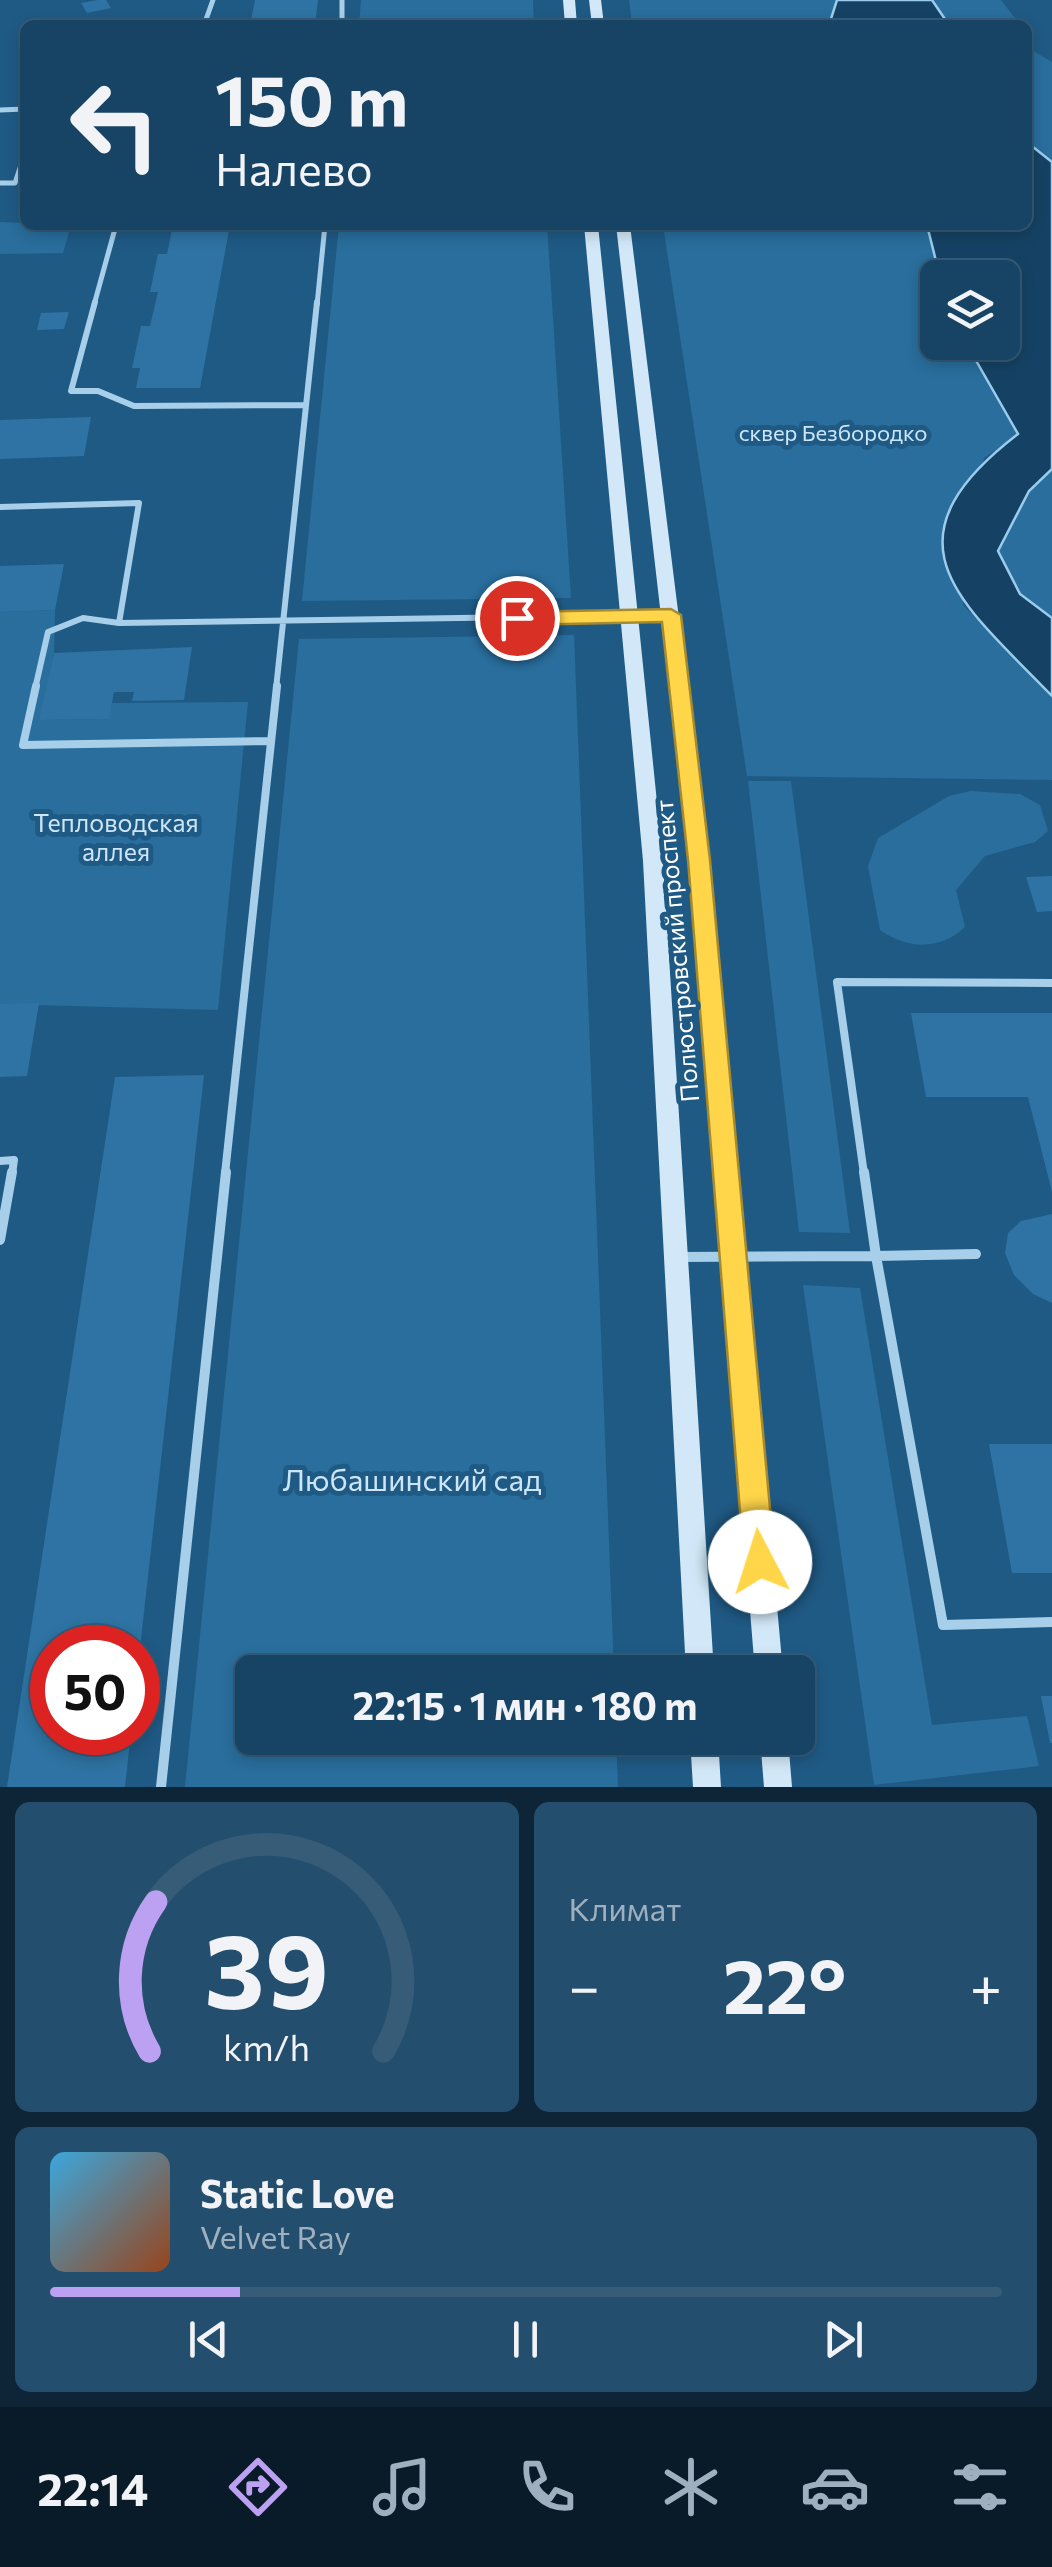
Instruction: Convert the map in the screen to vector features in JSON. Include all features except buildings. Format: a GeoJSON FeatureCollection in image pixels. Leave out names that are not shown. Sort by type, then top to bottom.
{"type":"FeatureCollection","features":[{"type":"Feature","properties":{"kind":"main road","name":"Полюстровский проспект"},"geometry":{"type":"LineString","coordinates":[[591,230],[653,862],[699,1655]]}},
{"type":"Feature","properties":{"kind":"main road","name":"Полюстровский проспект"},"geometry":{"type":"LineString","coordinates":[[624,230],[699,860],[768,1655]]}},
{"type":"Feature","properties":{"kind":"main road"},"geometry":{"type":"LineString","coordinates":[[705,1755],[707,1787]]}},
{"type":"Feature","properties":{"kind":"main road"},"geometry":{"type":"LineString","coordinates":[[775,1755],[778,1787]]}},
{"type":"Feature","properties":{"kind":"lane"},"geometry":{"type":"LineString","coordinates":[[15,183],[20,168]]}},
{"type":"Feature","properties":{"kind":"lane"},"geometry":{"type":"LineString","coordinates":[[0,183],[20,182]]}},
{"type":"Feature","properties":{"kind":"lane"},"geometry":{"type":"LineString","coordinates":[[115,230],[71,391],[98,391],[134,406],[305,405]]}},
{"type":"Feature","properties":{"kind":"lane"},"geometry":{"type":"LineString","coordinates":[[161,1787],[323,230]]}},
{"type":"Feature","properties":{"kind":"lane"},"geometry":{"type":"LineString","coordinates":[[0,507],[138,503],[119,623]]}},
{"type":"Feature","properties":{"kind":"lane"},"geometry":{"type":"LineString","coordinates":[[270,742],[24,746],[48,632],[84,618],[119,623],[283,623],[671,615]]}},
{"type":"Feature","properties":{"kind":"lane"},"geometry":{"type":"LineString","coordinates":[[1052,983],[837,982],[876,1256],[944,1625],[1052,1622]]}},
{"type":"Feature","properties":{"kind":"lane"},"geometry":{"type":"LineString","coordinates":[[0,1161],[14,1160],[0,1240]]}},
{"type":"Feature","properties":{"kind":"lane"},"geometry":{"type":"LineString","coordinates":[[675,1257],[976,1254]]}},
{"type":"Feature","properties":{"kind":"green space"},"geometry":{"type":"Polygon","coordinates":[[[361,0],[533,0],[534,20],[359,20],[361,0]]]}},
{"type":"Feature","properties":{"kind":"green space"},"geometry":{"type":"Polygon","coordinates":[[[629,0],[839,3],[831,20],[631,20],[629,0]]]}},
{"type":"Feature","properties":{"kind":"green space"},"geometry":{"type":"Polygon","coordinates":[[[932,0],[1001,0],[1016,20],[946,20],[932,0]]]}},
{"type":"Feature","properties":{"kind":"green space"},"geometry":{"type":"Polygon","coordinates":[[[1032,44],[1035,52],[1052,62],[1052,162],[1032,146],[1032,44]]]}},
{"type":"Feature","properties":{"kind":"green space"},"geometry":{"type":"Polygon","coordinates":[[[0,222],[20,223],[20,230],[70,230],[63,253],[0,254],[0,222]]]}},
{"type":"Feature","properties":{"kind":"green space"},"geometry":{"type":"Polygon","coordinates":[[[339,230],[547,230],[571,598],[302,601],[339,230]]]}},
{"type":"Feature","properties":{"kind":"green space","name":"сквер Безбородко"},"geometry":{"type":"Polygon","coordinates":[[[664,230],[928,230],[936,260],[920,260],[920,360],[976,360],[1018,435],[984,458],[963,605],[1052,696],[1052,780],[747,776],[664,230]]]}},
{"type":"Feature","properties":{"kind":"green space"},"geometry":{"type":"Polygon","coordinates":[[[1052,469],[1052,618],[1020,594],[998,551],[1029,491],[1052,469]]]}},
{"type":"Feature","properties":{"kind":"green space","name":"Тепловодская аллея"},"geometry":{"type":"Polygon","coordinates":[[[55,610],[54,653],[40,720],[108,719],[112,703],[248,702],[218,1010],[0,1004],[0,612],[55,610]]]}},
{"type":"Feature","properties":{"kind":"green space","name":"Любашинский сад"},"geometry":{"type":"Polygon","coordinates":[[[574,635],[613,1655],[235,1655],[235,1755],[617,1755],[618,1787],[185,1787],[299,639],[574,635]]]}},
{"type":"Feature","properties":{"kind":"green space"},"geometry":{"type":"Polygon","coordinates":[[[748,781],[791,781],[850,1233],[799,1232],[748,781]]]}},
{"type":"Feature","properties":{"kind":"green space"},"geometry":{"type":"Polygon","coordinates":[[[971,791],[1020,794],[1040,805],[1048,831],[1035,842],[985,856],[956,890],[965,927],[955,935],[923,945],[901,941],[880,930],[868,866],[878,838],[949,796],[971,791]]]}},
{"type":"Feature","properties":{"kind":"green space"},"geometry":{"type":"Polygon","coordinates":[[[803,1285],[860,1288],[932,1725],[1027,1716],[1039,1766],[874,1785],[803,1285]]]}},
{"type":"Feature","properties":{"kind":"shaded area"},"geometry":{"type":"Polygon","coordinates":[[[837,0],[932,0],[946,20],[831,20],[837,0]]]}},
{"type":"Feature","properties":{"kind":"shaded area"},"geometry":{"type":"Polygon","coordinates":[[[1032,146],[1052,162],[1052,469],[1029,491],[998,551],[1020,594],[1052,618],[1052,696],[964,600],[948,570],[943,539],[951,507],[975,472],[1018,434],[976,360],[1020,360],[1020,260],[936,260],[928,230],[1032,230],[1032,146]]]}},
{"type":"Feature","properties":{"kind":"route"},"geometry":{"type":"LineString","coordinates":[[517,618],[671,615],[699,860],[760,1562]]}}]}
